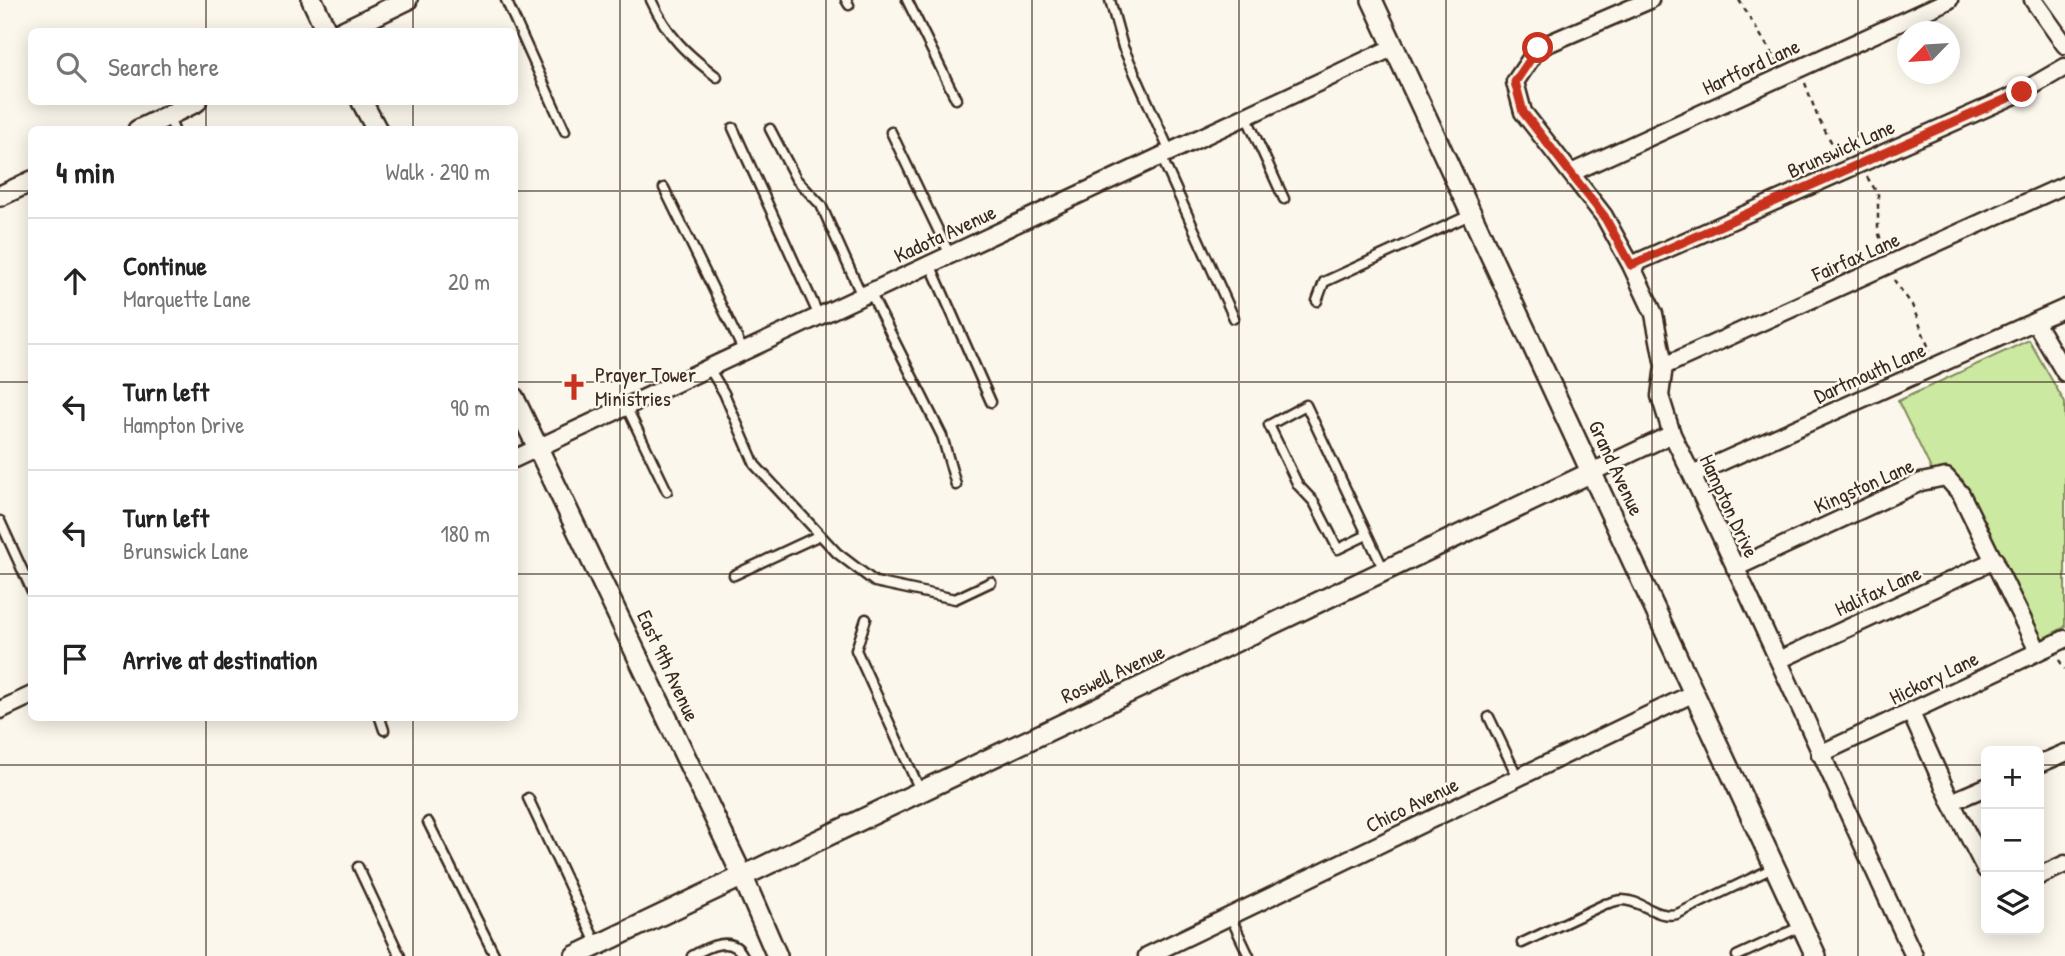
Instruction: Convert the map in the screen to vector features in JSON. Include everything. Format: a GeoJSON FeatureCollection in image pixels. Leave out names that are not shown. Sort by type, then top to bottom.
{"type":"FeatureCollection","features":[{"type":"Feature","properties":{"kind":"street"},"geometry":{"type":"LineString","coordinates":[[312,0],[325,28]]}},
{"type":"Feature","properties":{"kind":"street"},"geometry":{"type":"LineString","coordinates":[[349,28],[407,0]]}},
{"type":"Feature","properties":{"kind":"street","name":"Grand Avenue"},"geometry":{"type":"LineString","coordinates":[[1371,0],[1816,956]]}},
{"type":"Feature","properties":{"kind":"street","name":"Hampton Drive"},"geometry":{"type":"LineString","coordinates":[[1650,0],[1538,48],[1515,82],[1523,112],[1604,216],[1654,314],[1664,366],[1660,396],[1672,434],[1914,956]]}},
{"type":"Feature","properties":{"kind":"street","name":"Hartford Lane"},"geometry":{"type":"LineString","coordinates":[[1571,173],[1950,0]]}},
{"type":"Feature","properties":{"kind":"street"},"geometry":{"type":"LineString","coordinates":[[2033,0],[2065,44]]}},
{"type":"Feature","properties":{"kind":"street","name":"Kadota Avenue"},"geometry":{"type":"LineString","coordinates":[[518,457],[1394,47]]}},
{"type":"Feature","properties":{"kind":"street","name":"Brunswick Lane"},"geometry":{"type":"LineString","coordinates":[[1631,265],[2022,92],[2065,67]]}},
{"type":"Feature","properties":{"kind":"street"},"geometry":{"type":"LineString","coordinates":[[171,122],[192,105]]}},
{"type":"Feature","properties":{"kind":"street"},"geometry":{"type":"LineString","coordinates":[[364,105],[375,126]]}},
{"type":"Feature","properties":{"kind":"street"},"geometry":{"type":"LineString","coordinates":[[0,196],[28,183]]}},
{"type":"Feature","properties":{"kind":"street","name":"Fairfax Lane"},"geometry":{"type":"LineString","coordinates":[[1664,366],[2065,186]]}},
{"type":"Feature","properties":{"kind":"street","name":"Dartmouth Lane"},"geometry":{"type":"LineString","coordinates":[[1692,475],[2065,308]]}},
{"type":"Feature","properties":{"kind":"street"},"geometry":{"type":"LineString","coordinates":[[2035,322],[2065,373]]}},
{"type":"Feature","properties":{"kind":"street","name":"East 9th Avenue"},"geometry":{"type":"LineString","coordinates":[[518,406],[742,875],[777,956]]}},
{"type":"Feature","properties":{"kind":"street","name":"Roswell Avenue"},"geometry":{"type":"LineString","coordinates":[[575,956],[1672,434]]}},
{"type":"Feature","properties":{"kind":"street","name":"Kingston Lane"},"geometry":{"type":"LineString","coordinates":[[1735,568],[1921,482],[1946,477],[1961,494],[2038,651]]}},
{"type":"Feature","properties":{"kind":"street","name":"Halifax Lane"},"geometry":{"type":"LineString","coordinates":[[1779,660],[1995,560]]}},
{"type":"Feature","properties":{"kind":"street","name":"Hickory Lane"},"geometry":{"type":"LineString","coordinates":[[1820,754],[2065,639]]}},
{"type":"Feature","properties":{"kind":"street","name":"Chico Avenue"},"geometry":{"type":"LineString","coordinates":[[1147,956],[1694,693]]}},
{"type":"Feature","properties":{"kind":"street"},"geometry":{"type":"LineString","coordinates":[[0,710],[28,697]]}},
{"type":"Feature","properties":{"kind":"street"},"geometry":{"type":"LineString","coordinates":[[1911,713],[1981,860]]}},
{"type":"Feature","properties":{"kind":"street"},"geometry":{"type":"LineString","coordinates":[[2044,762],[2065,753]]}},
{"type":"Feature","properties":{"kind":"street"},"geometry":{"type":"LineString","coordinates":[[1951,802],[1981,789]]}},
{"type":"Feature","properties":{"kind":"street"},"geometry":{"type":"LineString","coordinates":[[2044,874],[2065,864]]}},
{"type":"Feature","properties":{"kind":"lane"},"geometry":{"type":"LineString","coordinates":[[506,0],[565,131]]}},
{"type":"Feature","properties":{"kind":"lane"},"geometry":{"type":"LineString","coordinates":[[651,0],[662,24],[683,51],[717,77]]}},
{"type":"Feature","properties":{"kind":"lane"},"geometry":{"type":"LineString","coordinates":[[907,0],[956,99]]}},
{"type":"Feature","properties":{"kind":"lane"},"geometry":{"type":"LineString","coordinates":[[1110,0],[1123,47],[1234,318]]}},
{"type":"Feature","properties":{"kind":"lane"},"geometry":{"type":"LineString","coordinates":[[1246,116],[1284,199]]}},
{"type":"Feature","properties":{"kind":"lane"},"geometry":{"type":"LineString","coordinates":[[733,128],[819,316]]}},
{"type":"Feature","properties":{"kind":"lane"},"geometry":{"type":"LineString","coordinates":[[770,129],[796,179],[821,205],[942,436],[956,485]]}},
{"type":"Feature","properties":{"kind":"lane"},"geometry":{"type":"LineString","coordinates":[[891,132],[950,255]]}},
{"type":"Feature","properties":{"kind":"lane"},"geometry":{"type":"LineString","coordinates":[[664,188],[744,352]]}},
{"type":"Feature","properties":{"kind":"lane"},"geometry":{"type":"LineString","coordinates":[[1317,301],[1324,282],[1472,214]]}},
{"type":"Feature","properties":{"kind":"lane"},"geometry":{"type":"LineString","coordinates":[[930,264],[990,402]]}},
{"type":"Feature","properties":{"kind":"lane"},"geometry":{"type":"LineString","coordinates":[[709,368],[724,393],[755,465],[837,553],[875,582],[955,599],[991,582]]}},
{"type":"Feature","properties":{"kind":"lane"},"geometry":{"type":"LineString","coordinates":[[1367,535],[1338,549],[1314,502],[1298,485],[1269,425],[1306,405],[1384,570]]}},
{"type":"Feature","properties":{"kind":"lane"},"geometry":{"type":"LineString","coordinates":[[626,407],[667,491]]}},
{"type":"Feature","properties":{"kind":"lane"},"geometry":{"type":"LineString","coordinates":[[0,521],[28,582]]}},
{"type":"Feature","properties":{"kind":"lane"},"geometry":{"type":"LineString","coordinates":[[734,575],[820,535]]}},
{"type":"Feature","properties":{"kind":"lane"},"geometry":{"type":"LineString","coordinates":[[866,619],[856,650],[920,790]]}},
{"type":"Feature","properties":{"kind":"lane"},"geometry":{"type":"LineString","coordinates":[[1489,717],[1518,778]]}},
{"type":"Feature","properties":{"kind":"lane"},"geometry":{"type":"LineString","coordinates":[[381,721],[384,730]]}},
{"type":"Feature","properties":{"kind":"lane"},"geometry":{"type":"LineString","coordinates":[[528,798],[597,945]]}},
{"type":"Feature","properties":{"kind":"lane"},"geometry":{"type":"LineString","coordinates":[[428,822],[495,956]]}},
{"type":"Feature","properties":{"kind":"lane"},"geometry":{"type":"LineString","coordinates":[[358,867],[400,956]]}},
{"type":"Feature","properties":{"kind":"lane"},"geometry":{"type":"LineString","coordinates":[[1522,943],[1605,904],[1615,902],[1630,902],[1664,916],[1677,914],[1775,867]]}},
{"type":"Feature","properties":{"kind":"lane"},"geometry":{"type":"LineString","coordinates":[[1230,916],[1249,956]]}},
{"type":"Feature","properties":{"kind":"lane"},"geometry":{"type":"LineString","coordinates":[[1737,956],[1802,926]]}},
{"type":"Feature","properties":{"kind":"lane"},"geometry":{"type":"LineString","coordinates":[[692,956],[709,947],[729,943],[740,949],[743,956]]}},
{"type":"Feature","properties":{"kind":"green space"},"geometry":{"type":"Polygon","coordinates":[[[2029,340],[2065,403],[2065,627],[2042,639],[1962,479],[1946,469],[1932,471],[1898,401],[2029,340]]]}},
{"type":"Feature","properties":{"kind":"place","name":"Prayer Tower Ministries"},"geometry":{"type":"Point","coordinates":[574,387]}},
{"type":"Feature","properties":{"kind":"route"},"geometry":{"type":"LineString","coordinates":[[1538,48],[1515,82],[1523,112],[1604,216],[1631,265],[2022,92]]}}]}
